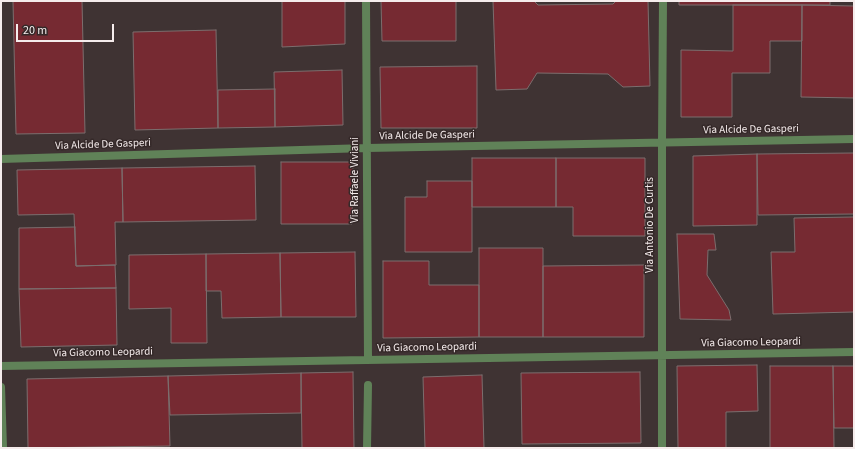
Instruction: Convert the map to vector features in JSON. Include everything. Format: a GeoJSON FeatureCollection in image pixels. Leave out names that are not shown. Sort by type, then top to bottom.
{"type":"FeatureCollection","features":[{"type":"Feature","properties":{"kind":"street","name":"Via Raffaele Viviani"},"geometry":{"type":"LineString","coordinates":[[366,1],[368,360]]}},
{"type":"Feature","properties":{"kind":"street","name":"Via Antonio De Curtis"},"geometry":{"type":"LineString","coordinates":[[662,448],[663,1]]}},
{"type":"Feature","properties":{"kind":"street","name":"Via Alcide De Gasperi"},"geometry":{"type":"LineString","coordinates":[[1,158],[367,148],[854,139]]}},
{"type":"Feature","properties":{"kind":"street","name":"Via Giacomo Leopardi"},"geometry":{"type":"LineString","coordinates":[[1,366],[854,352]]}},
{"type":"Feature","properties":{"kind":"street"},"geometry":{"type":"LineString","coordinates":[[367,448],[368,385]]}},
{"type":"Feature","properties":{"kind":"street"},"geometry":{"type":"LineString","coordinates":[[1,388],[3,448]]}},
{"type":"Feature","properties":{"kind":"building"},"geometry":{"type":"Polygon","coordinates":[[[13,1],[82,1],[85,133],[16,134],[13,1]]]}},
{"type":"Feature","properties":{"kind":"building"},"geometry":{"type":"Polygon","coordinates":[[[282,1],[345,1],[345,44],[282,47],[282,1]]]}},
{"type":"Feature","properties":{"kind":"building"},"geometry":{"type":"Polygon","coordinates":[[[381,1],[456,1],[456,41],[382,41],[381,1]]]}},
{"type":"Feature","properties":{"kind":"building"},"geometry":{"type":"Polygon","coordinates":[[[493,1],[534,1],[538,5],[613,4],[616,1],[648,1],[650,86],[623,87],[608,74],[537,73],[527,89],[496,90],[493,1]]]}},
{"type":"Feature","properties":{"kind":"building"},"geometry":{"type":"Polygon","coordinates":[[[679,1],[830,1],[830,5],[679,5],[679,1]]]}},
{"type":"Feature","properties":{"kind":"building"},"geometry":{"type":"Polygon","coordinates":[[[733,5],[802,5],[802,41],[770,41],[770,73],[732,73],[732,117],[681,117],[681,50],[733,51],[733,5]]]}},
{"type":"Feature","properties":{"kind":"building"},"geometry":{"type":"Polygon","coordinates":[[[802,5],[854,6],[854,98],[801,97],[802,5]]]}},
{"type":"Feature","properties":{"kind":"building"},"geometry":{"type":"Polygon","coordinates":[[[216,30],[218,128],[135,130],[133,32],[216,30]]]}},
{"type":"Feature","properties":{"kind":"building"},"geometry":{"type":"Polygon","coordinates":[[[477,66],[477,128],[381,128],[380,67],[477,66]]]}},
{"type":"Feature","properties":{"kind":"building"},"geometry":{"type":"Polygon","coordinates":[[[342,70],[343,125],[275,127],[274,72],[342,70]]]}},
{"type":"Feature","properties":{"kind":"building"},"geometry":{"type":"Polygon","coordinates":[[[275,89],[275,127],[218,128],[218,90],[275,89]]]}},
{"type":"Feature","properties":{"kind":"building"},"geometry":{"type":"Polygon","coordinates":[[[854,153],[854,214],[758,215],[757,154],[854,153]]]}},
{"type":"Feature","properties":{"kind":"building"},"geometry":{"type":"Polygon","coordinates":[[[757,154],[757,225],[693,226],[693,156],[757,154]]]}},
{"type":"Feature","properties":{"kind":"building"},"geometry":{"type":"Polygon","coordinates":[[[472,158],[556,158],[556,207],[472,207],[472,158]]]}},
{"type":"Feature","properties":{"kind":"building"},"geometry":{"type":"Polygon","coordinates":[[[556,158],[645,158],[645,236],[573,236],[573,207],[556,207],[556,158]]]}},
{"type":"Feature","properties":{"kind":"building"},"geometry":{"type":"Polygon","coordinates":[[[281,162],[353,162],[352,224],[281,224],[281,162]]]}},
{"type":"Feature","properties":{"kind":"building"},"geometry":{"type":"Polygon","coordinates":[[[255,166],[256,220],[123,222],[122,168],[255,166]]]}},
{"type":"Feature","properties":{"kind":"building"},"geometry":{"type":"Polygon","coordinates":[[[122,168],[123,222],[115,222],[116,265],[76,266],[74,214],[18,215],[17,170],[122,168]]]}},
{"type":"Feature","properties":{"kind":"building"},"geometry":{"type":"Polygon","coordinates":[[[427,181],[472,181],[472,252],[405,252],[405,197],[427,197],[427,181]]]}},
{"type":"Feature","properties":{"kind":"building"},"geometry":{"type":"Polygon","coordinates":[[[854,217],[854,312],[773,314],[771,252],[795,252],[794,218],[854,217]]]}},
{"type":"Feature","properties":{"kind":"building"},"geometry":{"type":"Polygon","coordinates":[[[75,227],[76,266],[115,265],[116,288],[19,289],[19,228],[75,227]]]}},
{"type":"Feature","properties":{"kind":"building"},"geometry":{"type":"Polygon","coordinates":[[[677,234],[714,234],[716,250],[708,250],[707,275],[729,310],[731,320],[680,319],[677,234]]]}},
{"type":"Feature","properties":{"kind":"building"},"geometry":{"type":"Polygon","coordinates":[[[479,248],[543,248],[543,337],[479,337],[479,248]]]}},
{"type":"Feature","properties":{"kind":"building"},"geometry":{"type":"Polygon","coordinates":[[[355,252],[356,317],[281,317],[280,253],[355,252]]]}},
{"type":"Feature","properties":{"kind":"building"},"geometry":{"type":"Polygon","coordinates":[[[280,253],[281,317],[222,318],[221,291],[206,291],[206,254],[280,253]]]}},
{"type":"Feature","properties":{"kind":"building"},"geometry":{"type":"Polygon","coordinates":[[[206,254],[207,343],[171,343],[171,308],[129,309],[129,255],[206,254]]]}},
{"type":"Feature","properties":{"kind":"building"},"geometry":{"type":"Polygon","coordinates":[[[383,261],[429,261],[429,285],[479,285],[479,337],[383,338],[383,261]]]}},
{"type":"Feature","properties":{"kind":"building"},"geometry":{"type":"Polygon","coordinates":[[[644,265],[644,337],[543,337],[543,266],[644,265]]]}},
{"type":"Feature","properties":{"kind":"building"},"geometry":{"type":"Polygon","coordinates":[[[116,288],[117,345],[21,347],[19,289],[116,288]]]}},
{"type":"Feature","properties":{"kind":"building"},"geometry":{"type":"Polygon","coordinates":[[[757,365],[758,411],[726,412],[726,448],[678,448],[677,366],[757,365]]]}},
{"type":"Feature","properties":{"kind":"building"},"geometry":{"type":"Polygon","coordinates":[[[770,366],[833,366],[834,448],[770,448],[770,366]]]}},
{"type":"Feature","properties":{"kind":"building"},"geometry":{"type":"Polygon","coordinates":[[[833,366],[854,366],[854,428],[834,428],[833,366]]]}},
{"type":"Feature","properties":{"kind":"building"},"geometry":{"type":"Polygon","coordinates":[[[353,372],[354,448],[302,448],[301,373],[353,372]]]}},
{"type":"Feature","properties":{"kind":"building"},"geometry":{"type":"Polygon","coordinates":[[[640,372],[641,443],[522,444],[521,373],[640,372]]]}},
{"type":"Feature","properties":{"kind":"building"},"geometry":{"type":"Polygon","coordinates":[[[301,373],[301,413],[170,415],[168,376],[301,373]]]}},
{"type":"Feature","properties":{"kind":"building"},"geometry":{"type":"Polygon","coordinates":[[[482,375],[484,448],[425,448],[423,377],[482,375]]]}},
{"type":"Feature","properties":{"kind":"building"},"geometry":{"type":"Polygon","coordinates":[[[168,376],[170,446],[28,448],[27,379],[168,376]]]}}]}
